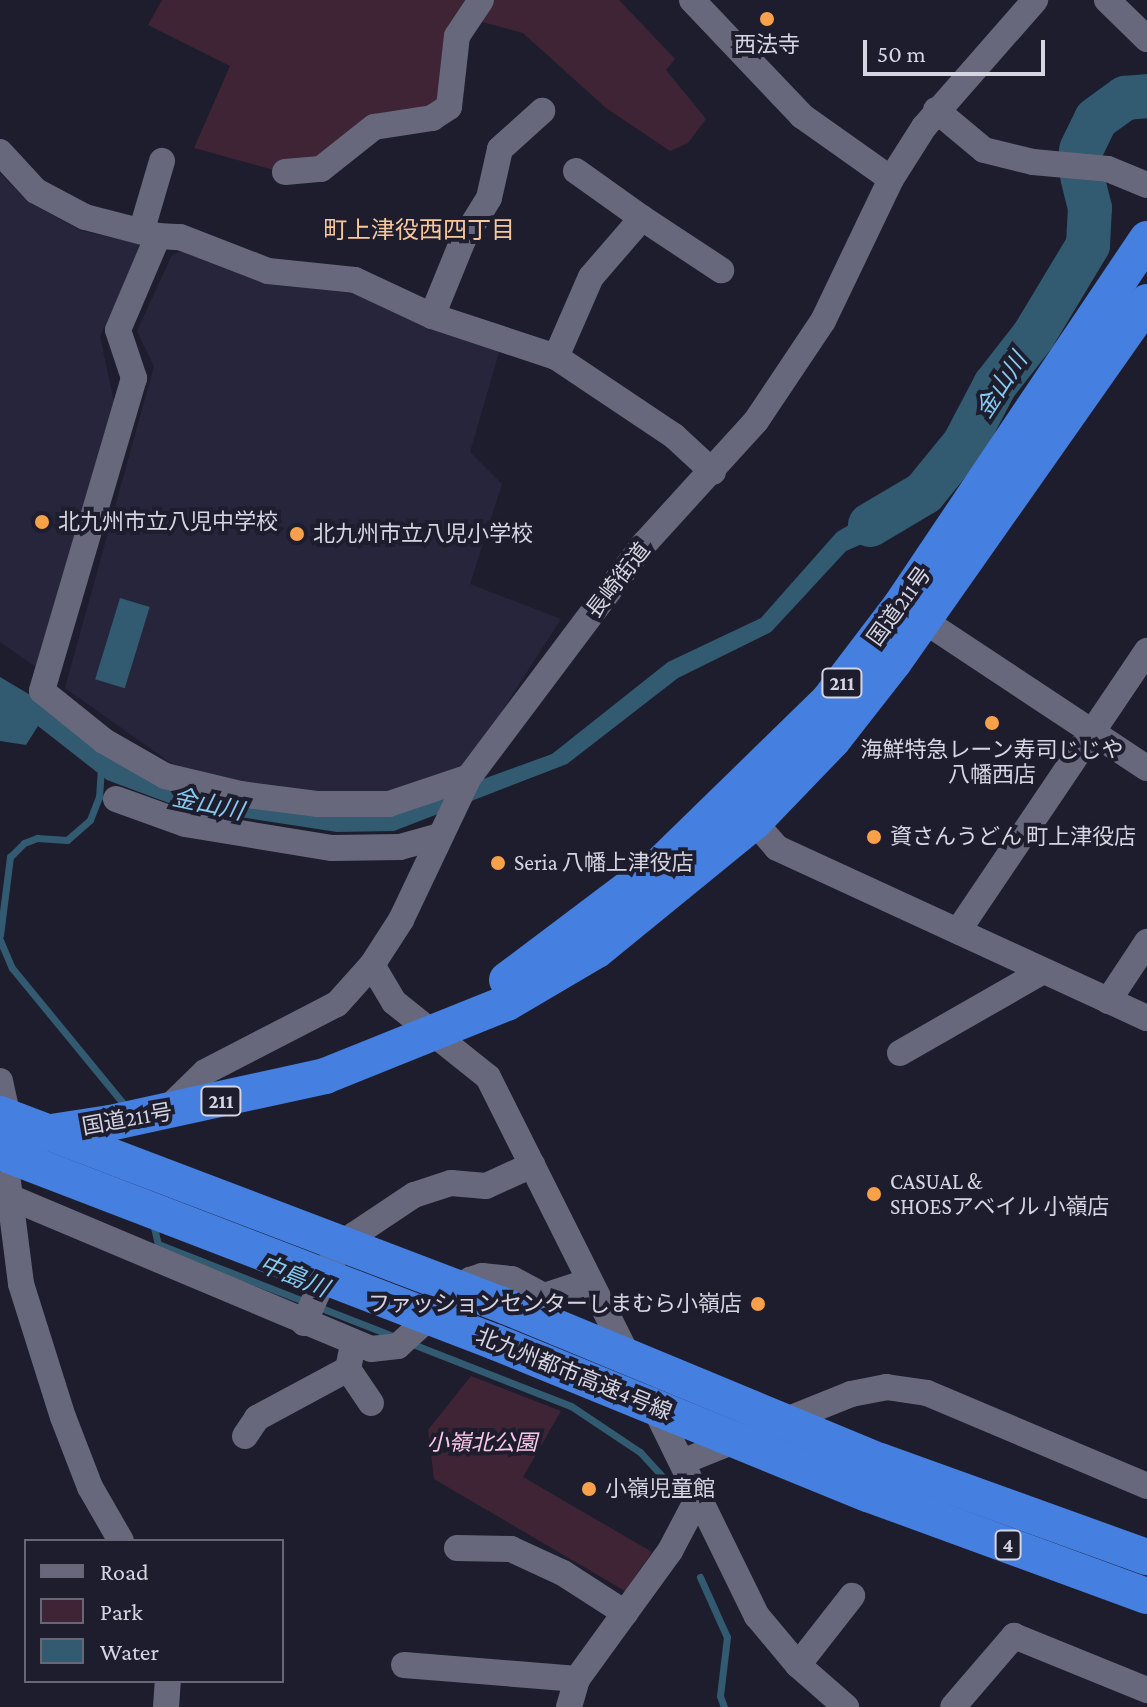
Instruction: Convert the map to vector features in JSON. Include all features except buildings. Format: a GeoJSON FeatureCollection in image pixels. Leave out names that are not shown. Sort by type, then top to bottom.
{"type":"FeatureCollection","features":[{"type":"Feature","properties":{"kind":"highway","name":"国道211号"},"geometry":{"type":"LineString","coordinates":[[744,810],[901,605],[1134,286],[1147,239]]}},
{"type":"Feature","properties":{"kind":"highway","name":"国道211号"},"geometry":{"type":"LineString","coordinates":[[3,1136],[164,1112],[325,1076],[435,1034],[661,864],[744,810],[857,710],[1147,302]]}},
{"type":"Feature","properties":{"kind":"highway","name":"北九州都市高速4号線"},"geometry":{"type":"LineString","coordinates":[[3,1136],[495,1342],[874,1477],[1147,1557]]}},
{"type":"Feature","properties":{"kind":"highway","name":"北九州都市高速4号線"},"geometry":{"type":"LineString","coordinates":[[874,1477],[1147,1596]]}},
{"type":"Feature","properties":{"kind":"street"},"geometry":{"type":"LineString","coordinates":[[285,172],[321,169],[374,127],[432,118],[449,107],[457,36],[481,0]]}},
{"type":"Feature","properties":{"kind":"street"},"geometry":{"type":"LineString","coordinates":[[692,0],[802,116],[891,179]]}},
{"type":"Feature","properties":{"kind":"street","name":"長崎街道"},"geometry":{"type":"LineString","coordinates":[[164,1112],[205,1072],[337,1004],[372,965],[401,920],[469,777],[645,543],[713,472],[756,421],[823,321],[891,179],[936,110],[1035,0]]}},
{"type":"Feature","properties":{"kind":"street"},"geometry":{"type":"LineString","coordinates":[[1107,0],[1147,39]]}},
{"type":"Feature","properties":{"kind":"street"},"geometry":{"type":"LineString","coordinates":[[936,110],[984,150],[1033,162],[1108,169],[1147,185]]}},
{"type":"Feature","properties":{"kind":"street"},"geometry":{"type":"LineString","coordinates":[[432,316],[463,240],[489,198],[500,149],[542,111]]}},
{"type":"Feature","properties":{"kind":"street"},"geometry":{"type":"LineString","coordinates":[[0,152],[36,191],[85,217],[180,237],[268,271],[355,280],[432,316],[556,357],[674,436],[713,472]]}},
{"type":"Feature","properties":{"kind":"street"},"geometry":{"type":"LineString","coordinates":[[162,161],[150,233],[118,330],[134,378],[42,691],[104,741],[165,776],[240,794],[318,804],[389,804],[469,777]]}},
{"type":"Feature","properties":{"kind":"street"},"geometry":{"type":"LineString","coordinates":[[576,171],[721,270]]}},
{"type":"Feature","properties":{"kind":"street"},"geometry":{"type":"LineString","coordinates":[[556,357],[591,277],[642,218]]}},
{"type":"Feature","properties":{"kind":"street"},"geometry":{"type":"LineString","coordinates":[[923,620],[1147,768]]}},
{"type":"Feature","properties":{"kind":"street"},"geometry":{"type":"LineString","coordinates":[[958,931],[1147,651]]}},
{"type":"Feature","properties":{"kind":"street"},"geometry":{"type":"LineString","coordinates":[[116,799],[185,824],[319,847],[400,847],[440,836]]}},
{"type":"Feature","properties":{"kind":"street"},"geometry":{"type":"LineString","coordinates":[[744,810],[777,848],[1147,1018]]}},
{"type":"Feature","properties":{"kind":"street"},"geometry":{"type":"LineString","coordinates":[[1108,1001],[1147,942]]}},
{"type":"Feature","properties":{"kind":"street"},"geometry":{"type":"LineString","coordinates":[[372,965],[394,1002],[488,1077],[757,1616],[798,1665],[846,1707]]}},
{"type":"Feature","properties":{"kind":"street"},"geometry":{"type":"LineString","coordinates":[[900,1053],[1043,971]]}},
{"type":"Feature","properties":{"kind":"street"},"geometry":{"type":"LineString","coordinates":[[0,1081],[7,1196],[21,1284],[63,1417],[90,1487],[120,1539]]}},
{"type":"Feature","properties":{"kind":"street"},"geometry":{"type":"LineString","coordinates":[[306,1320],[332,1260],[354,1235],[414,1195],[451,1183],[486,1186],[532,1165]]}},
{"type":"Feature","properties":{"kind":"street"},"geometry":{"type":"LineString","coordinates":[[7,1196],[371,1349],[398,1346],[470,1280],[482,1276],[512,1279],[544,1296],[590,1281]]}},
{"type":"Feature","properties":{"kind":"street"},"geometry":{"type":"LineString","coordinates":[[352,1342],[348,1369],[371,1403]]}},
{"type":"Feature","properties":{"kind":"street"},"geometry":{"type":"LineString","coordinates":[[245,1436],[257,1418],[348,1369]]}},
{"type":"Feature","properties":{"kind":"street"},"geometry":{"type":"LineString","coordinates":[[682,1462],[851,1394],[886,1387],[927,1393],[1147,1486]]}},
{"type":"Feature","properties":{"kind":"street"},"geometry":{"type":"LineString","coordinates":[[569,1707],[577,1679],[670,1551],[698,1498]]}},
{"type":"Feature","properties":{"kind":"street"},"geometry":{"type":"LineString","coordinates":[[457,1548],[511,1549],[563,1573],[625,1613]]}},
{"type":"Feature","properties":{"kind":"street"},"geometry":{"type":"LineString","coordinates":[[798,1665],[852,1596]]}},
{"type":"Feature","properties":{"kind":"street"},"geometry":{"type":"LineString","coordinates":[[953,1707],[1014,1636],[1141,1695]]}},
{"type":"Feature","properties":{"kind":"street"},"geometry":{"type":"LineString","coordinates":[[404,1665],[577,1679]]}},
{"type":"Feature","properties":{"kind":"street"},"geometry":{"type":"LineString","coordinates":[[166,1707],[168,1683]]}},
{"type":"Feature","properties":{"kind":"shaded area","name":"北九州市立八児中学校"},"geometry":{"type":"Polygon","coordinates":[[[0,173],[28,202],[82,231],[143,245],[100,336],[114,402],[36,667],[0,642],[0,173]]]}},
{"type":"Feature","properties":{"kind":"shaded area","name":"北九州市立八児小学校"},"geometry":{"type":"Polygon","coordinates":[[[184,250],[352,286],[500,349],[470,452],[502,484],[470,584],[561,619],[457,781],[370,797],[252,788],[171,763],[65,688],[154,366],[137,331],[172,255],[184,250]]]}},
{"type":"Feature","properties":{"kind":"green space"},"geometry":{"type":"Polygon","coordinates":[[[162,0],[619,0],[675,59],[666,70],[706,119],[688,143],[670,151],[606,108],[523,33],[464,17],[443,102],[317,161],[274,170],[194,148],[230,66],[148,25],[162,0]]]}},
{"type":"Feature","properties":{"kind":"green space","name":"小嶺北公園"},"geometry":{"type":"Polygon","coordinates":[[[471,1376],[561,1411],[523,1477],[652,1552],[625,1591],[434,1479],[428,1430],[471,1376]]]}},
{"type":"Feature","properties":{"kind":"water"},"geometry":{"type":"Polygon","coordinates":[[[925,481],[910,523],[846,551],[771,632],[678,678],[567,764],[394,831],[337,832],[182,808],[107,780],[38,726],[26,745],[0,741],[0,677],[199,795],[442,794],[552,754],[668,662],[761,618],[837,532],[925,481]]]}},
{"type":"Feature","properties":{"kind":"water"},"geometry":{"type":"Polygon","coordinates":[[[120,598],[150,607],[125,688],[95,679],[120,598]]]}},
{"type":"Feature","properties":{"kind":"waterway","name":"金山川"},"geometry":{"type":"LineString","coordinates":[[1081,150],[1096,119],[1125,98],[1147,96]]}},
{"type":"Feature","properties":{"kind":"waterway","name":"金山川"},"geometry":{"type":"LineString","coordinates":[[870,525],[924,493],[964,444],[995,385],[1034,335],[1088,245],[1090,208],[1082,177]]}},
{"type":"Feature","properties":{"kind":"waterway","name":"中島川"},"geometry":{"type":"LineString","coordinates":[[0,935],[10,857],[24,843],[37,838],[67,840],[90,820],[99,797],[101,769]]}},
{"type":"Feature","properties":{"kind":"waterway","name":"中島川"},"geometry":{"type":"LineString","coordinates":[[0,940],[12,968],[122,1102]]}},
{"type":"Feature","properties":{"kind":"waterway","name":"中島川"},"geometry":{"type":"LineString","coordinates":[[153,1223],[158,1244],[395,1337]]}},
{"type":"Feature","properties":{"kind":"waterway","name":"中島川"},"geometry":{"type":"LineString","coordinates":[[410,1343],[571,1406],[640,1452],[671,1486]]}},
{"type":"Feature","properties":{"kind":"waterway","name":"中島川"},"geometry":{"type":"LineString","coordinates":[[700,1577],[727,1637],[720,1696],[724,1707]]}},
{"type":"Feature","properties":{"kind":"place","name":"西法寺"},"geometry":{"type":"Point","coordinates":[767,19]}},
{"type":"Feature","properties":{"kind":"place","name":"北九州市立八児中学校"},"geometry":{"type":"Point","coordinates":[42,522]}},
{"type":"Feature","properties":{"kind":"place","name":"北九州市立八児小学校"},"geometry":{"type":"Point","coordinates":[297,534]}},
{"type":"Feature","properties":{"kind":"place","name":"海鮮特急レーン寿司じじや 八幡西店"},"geometry":{"type":"Point","coordinates":[992,723]}},
{"type":"Feature","properties":{"kind":"place","name":"資さんうどん 町上津役店"},"geometry":{"type":"Point","coordinates":[874,837]}},
{"type":"Feature","properties":{"kind":"place","name":"Seria 八幡上津役店"},"geometry":{"type":"Point","coordinates":[498,863]}},
{"type":"Feature","properties":{"kind":"place","name":"CASUAL & SHOESアベイル 小嶺店"},"geometry":{"type":"Point","coordinates":[874,1194]}},
{"type":"Feature","properties":{"kind":"place","name":"ファッションセンターしまむら小嶺店"},"geometry":{"type":"Point","coordinates":[758,1304]}},
{"type":"Feature","properties":{"kind":"place","name":"小嶺児童館"},"geometry":{"type":"Point","coordinates":[589,1489]}},
{"type":"Feature","properties":{"kind":"district","name":"町上津役西四丁目"},"geometry":{"type":"Point","coordinates":[419,230]}}]}
